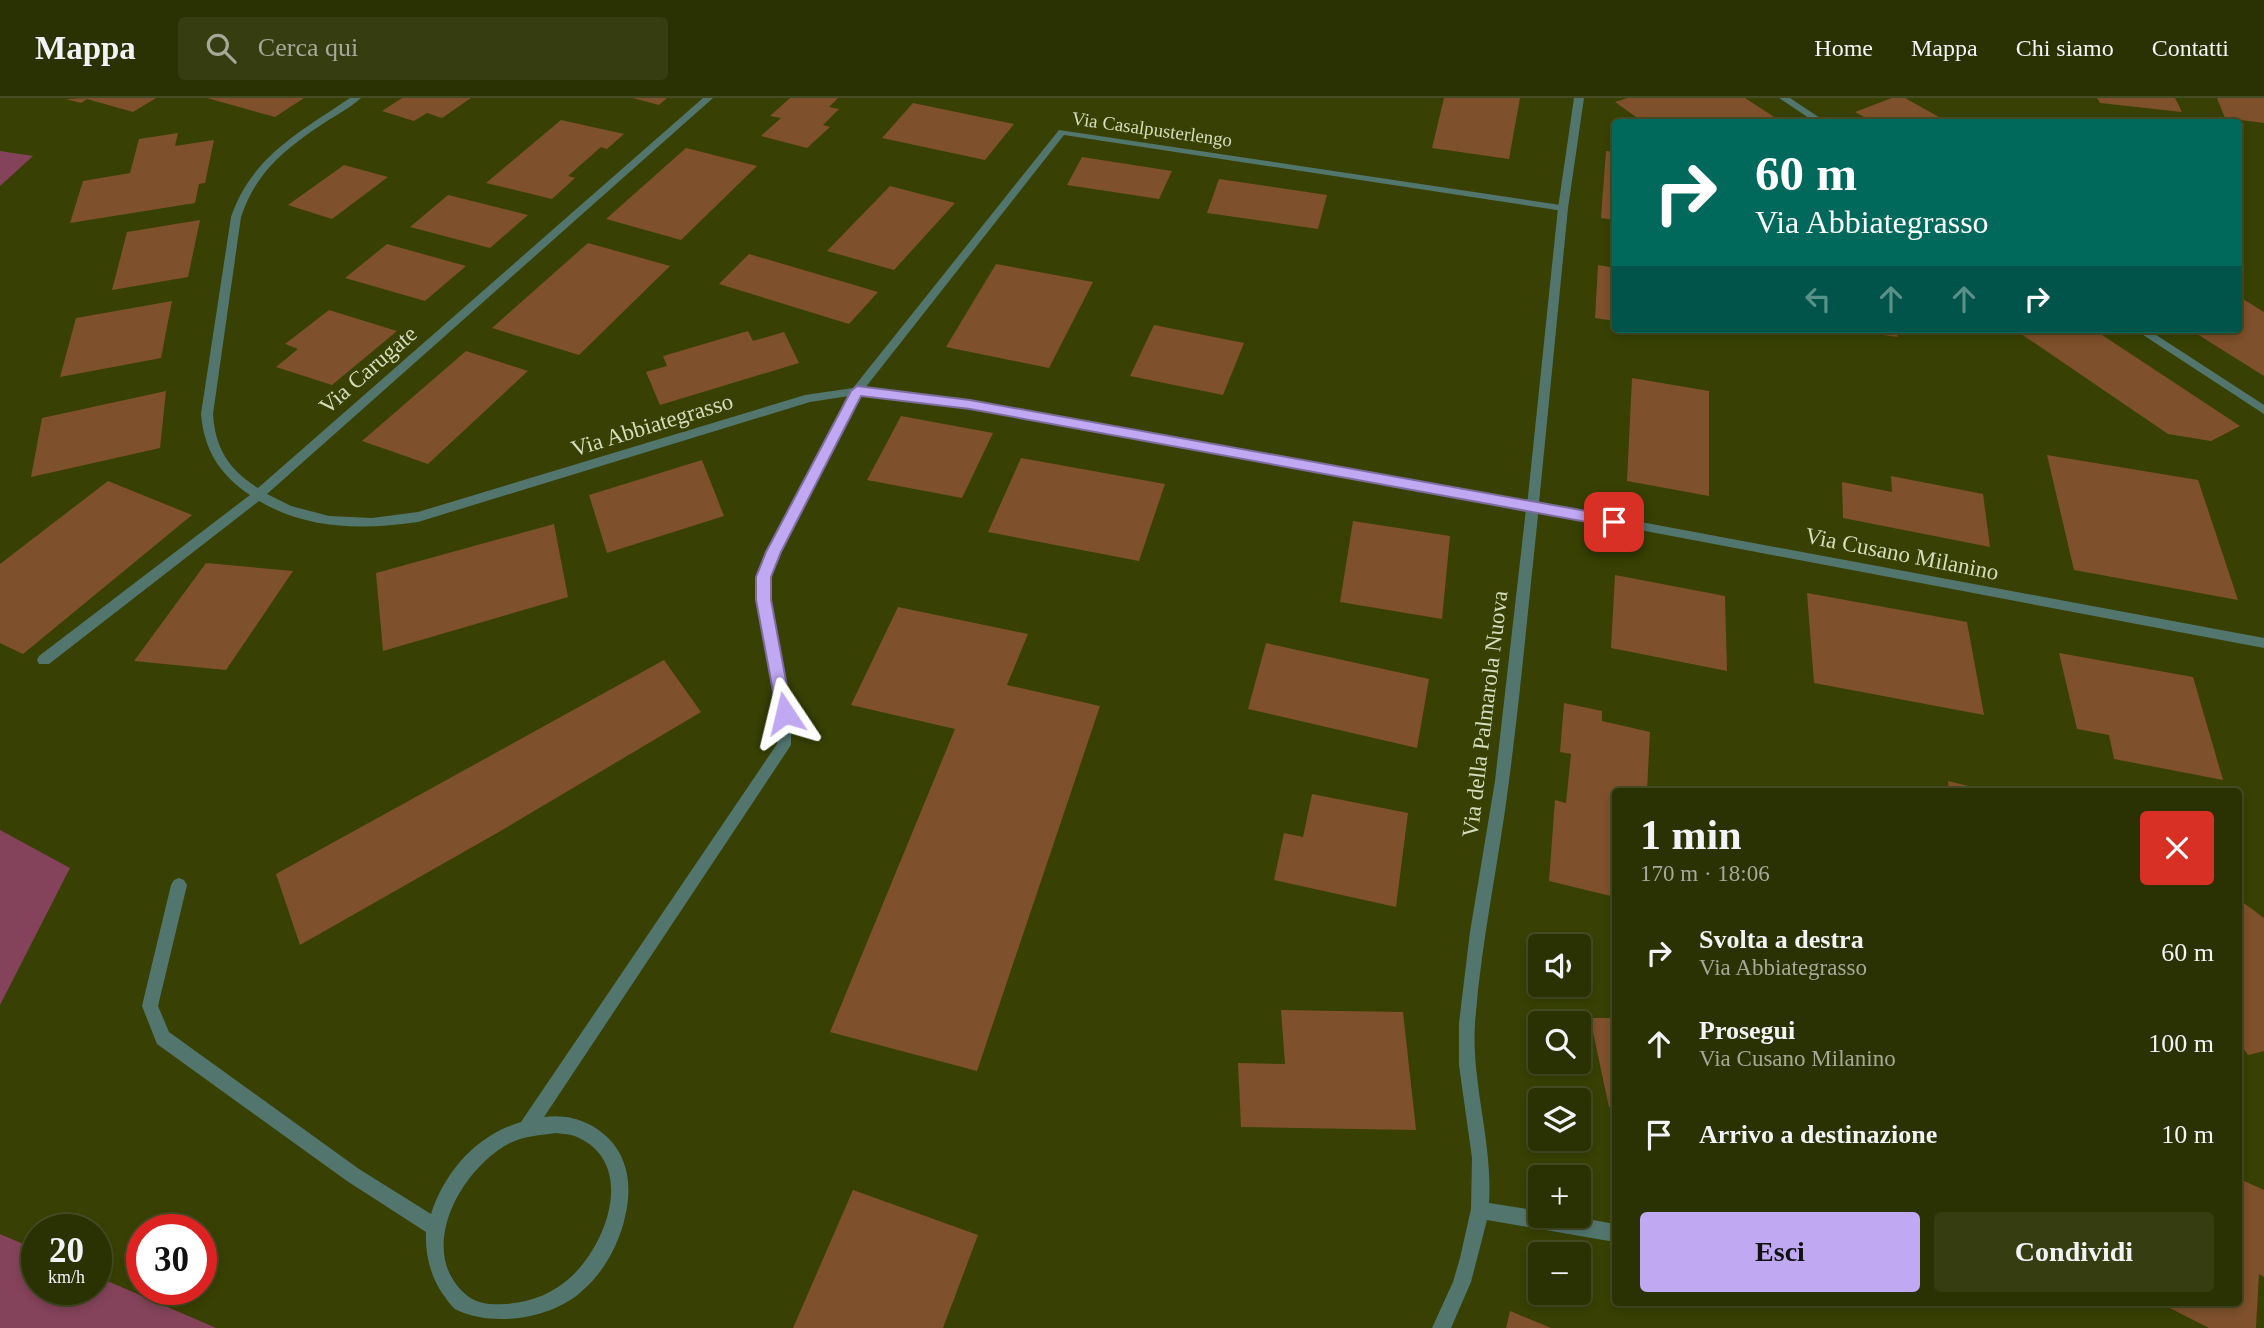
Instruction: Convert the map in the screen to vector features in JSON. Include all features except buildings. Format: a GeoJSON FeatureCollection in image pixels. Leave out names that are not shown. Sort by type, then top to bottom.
{"type":"FeatureCollection","features":[{"type":"Feature","properties":{"kind":"street","name":"Via Abbiategrasso"},"geometry":{"type":"LineString","coordinates":[[356,98],[271,160],[248,184],[239,205],[207,414],[208,434],[219,462],[229,474],[258,495],[288,511],[317,520],[368,524],[391,522],[447,510],[809,398],[857,391],[970,404],[1532,506]]}},
{"type":"Feature","properties":{"kind":"street","name":"Via Carugate"},"geometry":{"type":"LineString","coordinates":[[44,660],[258,495],[708,98]]}},
{"type":"Feature","properties":{"kind":"street","name":"Via della Palmarola Nuova"},"geometry":{"type":"LineString","coordinates":[[1441,1328],[1451,1309],[1471,1253],[1480,1210],[1481,1157],[1467,1065],[1468,1019],[1502,780],[1563,208],[1579,98]]}},
{"type":"Feature","properties":{"kind":"street"},"geometry":{"type":"LineString","coordinates":[[1784,98],[1816,119]]}},
{"type":"Feature","properties":{"kind":"street","name":"Via Casalpusterlengo"},"geometry":{"type":"LineString","coordinates":[[857,391],[1062,132],[1563,208]]}},
{"type":"Feature","properties":{"kind":"street"},"geometry":{"type":"LineString","coordinates":[[2145,333],[2264,410]]}},
{"type":"Feature","properties":{"kind":"street"},"geometry":{"type":"LineString","coordinates":[[527,1128],[784,745],[785,713],[764,600],[764,577],[773,552],[857,391]]}},
{"type":"Feature","properties":{"kind":"street","name":"Via Cusano Milanino"},"geometry":{"type":"LineString","coordinates":[[1532,506],[2264,643]]}},
{"type":"Feature","properties":{"kind":"street"},"geometry":{"type":"LineString","coordinates":[[179,885],[150,1006],[163,1038],[354,1175],[435,1227]]}},
{"type":"Feature","properties":{"kind":"street"},"geometry":{"type":"LineString","coordinates":[[556,1124],[582,1130],[603,1144],[617,1166],[622,1193],[616,1224],[602,1255],[580,1282],[551,1302],[519,1313],[488,1314],[463,1304],[444,1284],[435,1257],[435,1227],[444,1200],[459,1175],[479,1154],[502,1138],[527,1128],[556,1124]]}},
{"type":"Feature","properties":{"kind":"street"},"geometry":{"type":"LineString","coordinates":[[1480,1210],[1612,1232]]}},
{"type":"Feature","properties":{"kind":"shaded area"},"geometry":{"type":"Polygon","coordinates":[[[0,151],[33,156],[0,186],[0,151]]]}},
{"type":"Feature","properties":{"kind":"shaded area"},"geometry":{"type":"Polygon","coordinates":[[[0,830],[70,868],[0,1005],[0,830]]]}},
{"type":"Feature","properties":{"kind":"shaded area"},"geometry":{"type":"Polygon","coordinates":[[[0,1234],[21,1243],[21,1305],[112,1305],[112,1283],[126,1289],[126,1305],[163,1305],[216,1328],[0,1328],[0,1234]]]}},
{"type":"Feature","properties":{"kind":"route"},"geometry":{"type":"LineString","coordinates":[[785,713],[764,600],[764,577],[773,552],[857,391],[970,404],[1614,522]]}}]}
